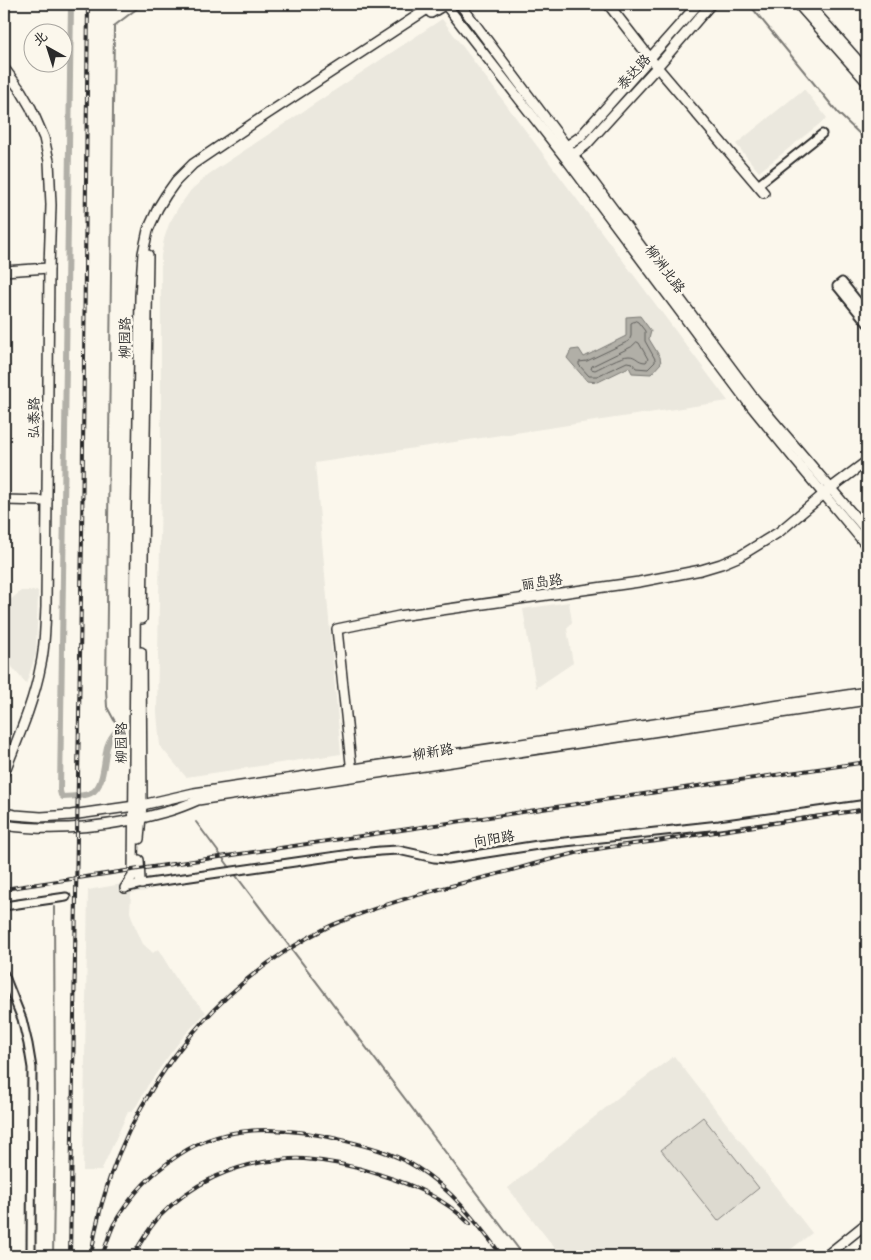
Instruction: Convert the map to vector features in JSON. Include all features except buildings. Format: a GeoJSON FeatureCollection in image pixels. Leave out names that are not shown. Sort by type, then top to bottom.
{"type":"FeatureCollection","features":[{"type":"Feature","properties":{"kind":"street","name":"柳园路"},"geometry":{"type":"LineString","coordinates":[[138,806],[136,538],[140,296],[143,253],[150,225],[166,195],[192,164],[435,4]]}},
{"type":"Feature","properties":{"kind":"street","name":"柳园路"},"geometry":{"type":"LineString","coordinates":[[138,806],[148,270],[149,247],[156,224],[180,184],[198,167],[445,4]]}},
{"type":"Feature","properties":{"kind":"street","name":"柳洲北路"},"geometry":{"type":"LineString","coordinates":[[445,4],[563,148],[752,396],[828,492],[867,546]]}},
{"type":"Feature","properties":{"kind":"street","name":"柳洲北路"},"geometry":{"type":"LineString","coordinates":[[460,4],[563,148]]}},
{"type":"Feature","properties":{"kind":"street"},"geometry":{"type":"LineString","coordinates":[[608,4],[656,67],[764,193]]}},
{"type":"Feature","properties":{"kind":"street","name":"泰达路"},"geometry":{"type":"LineString","coordinates":[[563,148],[580,137],[698,4]]}},
{"type":"Feature","properties":{"kind":"street","name":"泰达路"},"geometry":{"type":"LineString","coordinates":[[570,157],[586,145],[711,4]]}},
{"type":"Feature","properties":{"kind":"street"},"geometry":{"type":"LineString","coordinates":[[798,4],[867,82]]}},
{"type":"Feature","properties":{"kind":"street"},"geometry":{"type":"LineString","coordinates":[[808,4],[867,71]]}},
{"type":"Feature","properties":{"kind":"street","name":"弘泰路"},"geometry":{"type":"LineString","coordinates":[[4,68],[21,91],[39,124],[47,150],[51,181],[46,607],[42,662],[35,692],[4,773]]}},
{"type":"Feature","properties":{"kind":"street"},"geometry":{"type":"LineString","coordinates":[[758,185],[822,134]]}},
{"type":"Feature","properties":{"kind":"street"},"geometry":{"type":"LineString","coordinates":[[4,271],[49,268]]}},
{"type":"Feature","properties":{"kind":"street"},"geometry":{"type":"LineString","coordinates":[[867,313],[842,282],[837,286],[867,323]]}},
{"type":"Feature","properties":{"kind":"street","name":"丽岛路"},"geometry":{"type":"LineString","coordinates":[[352,773],[337,629],[399,616],[640,582],[701,570],[721,564],[740,556],[782,530],[867,461]]}},
{"type":"Feature","properties":{"kind":"street","name":"柳洲北路"},"geometry":{"type":"LineString","coordinates":[[828,492],[867,532]]}},
{"type":"Feature","properties":{"kind":"street"},"geometry":{"type":"LineString","coordinates":[[4,500],[47,501]]}},
{"type":"Feature","properties":{"kind":"street","name":"柳新路"},"geometry":{"type":"LineString","coordinates":[[4,825],[52,828],[102,824],[171,810],[198,800],[352,773],[867,692]]}},
{"type":"Feature","properties":{"kind":"street","name":"柳新路"},"geometry":{"type":"LineString","coordinates":[[4,813],[15,815],[70,815],[138,806],[194,793],[352,773],[867,700]]}},
{"type":"Feature","properties":{"kind":"street","name":"向阳路"},"geometry":{"type":"LineString","coordinates":[[125,888],[351,854],[398,850],[448,859],[538,845],[719,825],[867,804]]}},
{"type":"Feature","properties":{"kind":"street"},"geometry":{"type":"LineString","coordinates":[[138,806],[140,881],[142,884]]}},
{"type":"Feature","properties":{"kind":"street"},"geometry":{"type":"LineString","coordinates":[[125,888],[133,876],[138,818]]}},
{"type":"Feature","properties":{"kind":"street"},"geometry":{"type":"LineString","coordinates":[[4,906],[66,897]]}},
{"type":"Feature","properties":{"kind":"street"},"geometry":{"type":"LineString","coordinates":[[4,974],[22,1019],[32,1068],[31,1256]]}},
{"type":"Feature","properties":{"kind":"street"},"geometry":{"type":"LineString","coordinates":[[826,1256],[867,1223]]}},
{"type":"Feature","properties":{"kind":"shaded area"},"geometry":{"type":"Polygon","coordinates":[[[442,19],[728,401],[315,463],[341,754],[186,777],[160,746],[157,713],[161,484],[161,256],[169,224],[191,190],[209,174],[442,19]]]}},
{"type":"Feature","properties":{"kind":"shaded area"},"geometry":{"type":"Polygon","coordinates":[[[804,89],[827,118],[759,172],[736,144],[804,89]]]}},
{"type":"Feature","properties":{"kind":"shaded area"},"geometry":{"type":"Polygon","coordinates":[[[21,591],[38,591],[36,654],[26,684],[4,657],[4,605],[21,591]]]}},
{"type":"Feature","properties":{"kind":"shaded area"},"geometry":{"type":"Polygon","coordinates":[[[569,602],[572,622],[567,629],[573,663],[536,688],[523,609],[569,602]]]}},
{"type":"Feature","properties":{"kind":"shaded area"},"geometry":{"type":"Polygon","coordinates":[[[145,880],[147,891],[131,893],[130,912],[143,944],[153,953],[158,949],[180,985],[206,1012],[167,1058],[137,1105],[132,1111],[128,1112],[101,1171],[83,1171],[88,890],[145,880]]]}},
{"type":"Feature","properties":{"kind":"shaded area"},"geometry":{"type":"Polygon","coordinates":[[[674,1056],[812,1233],[782,1256],[561,1256],[508,1188],[620,1096],[674,1056]]]}},
{"type":"Feature","properties":{"kind":"shaded area"},"geometry":{"type":"Polygon","coordinates":[[[703,1117],[759,1188],[718,1221],[661,1150],[703,1117]]]}},
{"type":"Feature","properties":{"kind":"water"},"geometry":{"type":"Polygon","coordinates":[[[640,316],[651,331],[649,339],[660,357],[661,363],[651,374],[632,373],[629,367],[598,382],[587,381],[567,358],[571,350],[579,349],[584,357],[626,336],[626,317],[640,316]]]}},
{"type":"Feature","properties":{"kind":"waterway"},"geometry":{"type":"LineString","coordinates":[[71,4],[60,791],[63,797],[85,795],[95,790],[103,773],[108,744],[120,727]]}},
{"type":"Feature","properties":{"kind":"waterway"},"geometry":{"type":"LineString","coordinates":[[124,732],[114,720],[107,707],[106,689],[114,26],[143,4]]}},
{"type":"Feature","properties":{"kind":"waterway"},"geometry":{"type":"LineString","coordinates":[[749,4],[838,113],[867,141]]}},
{"type":"Feature","properties":{"kind":"waterway"},"geometry":{"type":"LineString","coordinates":[[196,822],[231,869]]}},
{"type":"Feature","properties":{"kind":"waterway"},"geometry":{"type":"LineString","coordinates":[[234,873],[524,1256]]}},
{"type":"Feature","properties":{"kind":"waterway"},"geometry":{"type":"LineString","coordinates":[[53,1256],[55,1119],[54,907]]}},
{"type":"Feature","properties":{"kind":"railway"},"geometry":{"type":"LineString","coordinates":[[70,1256],[82,536],[88,4]]}},
{"type":"Feature","properties":{"kind":"railway"},"geometry":{"type":"LineString","coordinates":[[4,889],[867,762]]}},
{"type":"Feature","properties":{"kind":"railway"},"geometry":{"type":"LineString","coordinates":[[91,1256],[102,1205],[119,1155],[141,1107],[169,1063],[202,1022],[240,985],[282,954],[328,927],[370,910],[418,895],[581,852],[867,809]]}},
{"type":"Feature","properties":{"kind":"railway"},"geometry":{"type":"LineString","coordinates":[[102,1256],[112,1228],[125,1207],[136,1192],[168,1162],[190,1148],[211,1139],[229,1134],[267,1130],[305,1133],[342,1140],[380,1150],[408,1162],[429,1176],[452,1196],[502,1256]]}},
{"type":"Feature","properties":{"kind":"railway"},"geometry":{"type":"LineString","coordinates":[[133,1256],[158,1218],[184,1195],[199,1185],[214,1177],[246,1166],[289,1159],[341,1164],[369,1171],[403,1183],[438,1199],[470,1224]]}}]}
